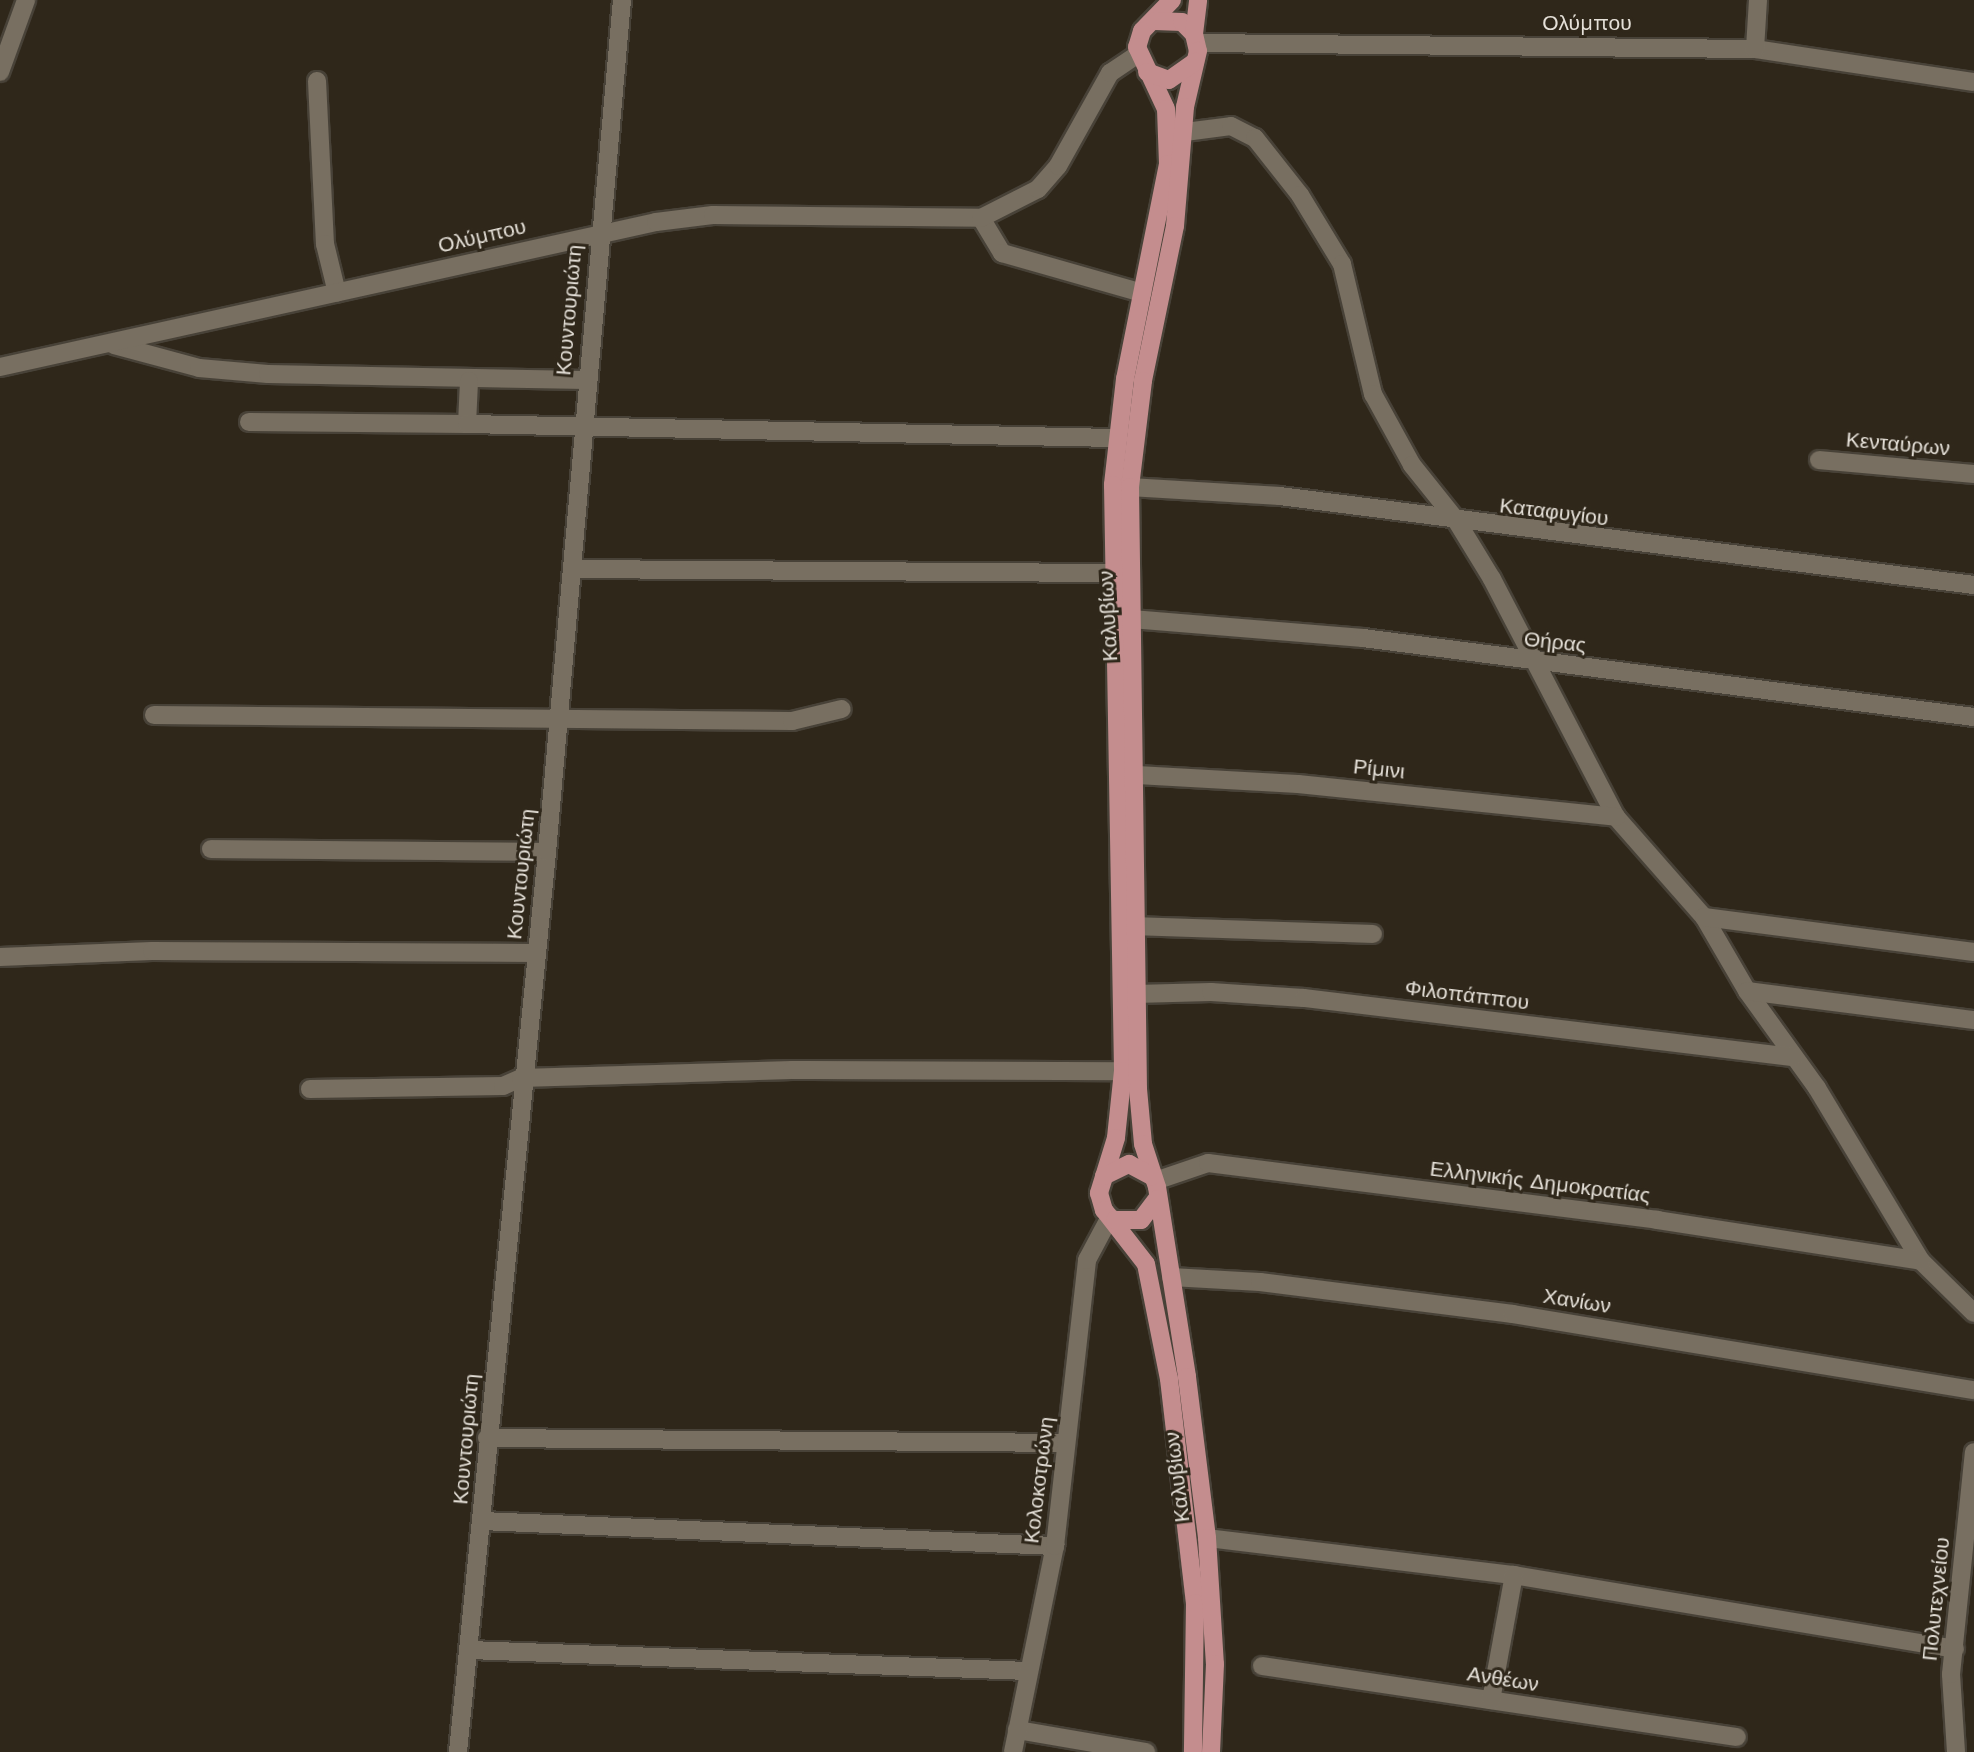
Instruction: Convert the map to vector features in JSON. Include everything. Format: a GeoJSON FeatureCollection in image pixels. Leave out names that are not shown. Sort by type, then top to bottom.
{"type":"FeatureCollection","features":[{"type":"Feature","properties":{"kind":"main road"},"geometry":{"type":"LineString","coordinates":[[1137,55],[1142,31],[1155,21],[1172,0]]}},
{"type":"Feature","properties":{"kind":"main road","name":"Καλυβίων"},"geometry":{"type":"LineString","coordinates":[[1198,0],[1196,45],[1177,216],[1143,381],[1129,487],[1137,775],[1133,926],[1143,1144],[1155,1185],[1171,1276],[1207,1538],[1215,1664],[1211,1752]]}},
{"type":"Feature","properties":{"kind":"main road"},"geometry":{"type":"LineString","coordinates":[[1147,72],[1169,80],[1181,76],[1196,45],[1182,22],[1155,21]]}},
{"type":"Feature","properties":{"kind":"main road","name":"Καλυβίων"},"geometry":{"type":"LineString","coordinates":[[1137,55],[1166,109],[1168,164],[1116,438],[1111,573],[1118,711],[1123,1071],[1121,1109],[1100,1202],[1146,1264],[1169,1379],[1195,1602],[1194,1752]]}},
{"type":"Feature","properties":{"kind":"main road"},"geometry":{"type":"LineString","coordinates":[[1104,1176],[1129,1164],[1155,1185],[1141,1220],[1113,1218]]}},
{"type":"Feature","properties":{"kind":"street"},"geometry":{"type":"LineString","coordinates":[[0,72],[26,0]]}},
{"type":"Feature","properties":{"kind":"street","name":"Κουντουριώτη"},"geometry":{"type":"LineString","coordinates":[[458,1752],[482,1521],[486,1437],[521,1078],[547,852],[598,233],[622,0]]}},
{"type":"Feature","properties":{"kind":"street"},"geometry":{"type":"LineString","coordinates":[[1755,50],[1758,0]]}},
{"type":"Feature","properties":{"kind":"street","name":"Ολύμπου"},"geometry":{"type":"LineString","coordinates":[[1196,45],[1755,50],[1974,82]]}},
{"type":"Feature","properties":{"kind":"street"},"geometry":{"type":"LineString","coordinates":[[1137,55],[1110,73],[1058,166],[1038,188],[1014,206],[981,218],[1002,253],[1142,293]]}},
{"type":"Feature","properties":{"kind":"street"},"geometry":{"type":"LineString","coordinates":[[317,81],[325,244],[337,293]]}},
{"type":"Feature","properties":{"kind":"street"},"geometry":{"type":"LineString","coordinates":[[1185,132],[1231,126],[1255,138],[1300,195],[1342,264],[1373,394],[1412,465],[1456,520],[1538,663],[1616,817],[1704,917],[1747,991],[1793,1057],[1921,1261],[1974,1313]]}},
{"type":"Feature","properties":{"kind":"street","name":"Ολύμπου"},"geometry":{"type":"LineString","coordinates":[[0,367],[111,345],[598,233],[713,215],[981,218]]}},
{"type":"Feature","properties":{"kind":"street"},"geometry":{"type":"LineString","coordinates":[[111,345],[199,368],[469,381],[586,380]]}},
{"type":"Feature","properties":{"kind":"street"},"geometry":{"type":"LineString","coordinates":[[467,424],[469,381]]}},
{"type":"Feature","properties":{"kind":"street"},"geometry":{"type":"LineString","coordinates":[[249,422],[1116,438]]}},
{"type":"Feature","properties":{"kind":"street","name":"Κενταύρων"},"geometry":{"type":"LineString","coordinates":[[1819,460],[1974,474]]}},
{"type":"Feature","properties":{"kind":"street","name":"Καταφυγίου"},"geometry":{"type":"LineString","coordinates":[[1129,487],[1280,496],[1974,585]]}},
{"type":"Feature","properties":{"kind":"street"},"geometry":{"type":"LineString","coordinates":[[572,569],[1111,573]]}},
{"type":"Feature","properties":{"kind":"street","name":"Θήρας"},"geometry":{"type":"LineString","coordinates":[[1131,619],[1363,638],[1538,663],[1974,717]]}},
{"type":"Feature","properties":{"kind":"street"},"geometry":{"type":"LineString","coordinates":[[154,715],[792,721],[842,709]]}},
{"type":"Feature","properties":{"kind":"street","name":"Ρίμινι"},"geometry":{"type":"LineString","coordinates":[[1137,775],[1298,784],[1616,817]]}},
{"type":"Feature","properties":{"kind":"street"},"geometry":{"type":"LineString","coordinates":[[211,849],[547,852]]}},
{"type":"Feature","properties":{"kind":"street"},"geometry":{"type":"LineString","coordinates":[[1704,917],[1974,952]]}},
{"type":"Feature","properties":{"kind":"street"},"geometry":{"type":"LineString","coordinates":[[1133,926],[1374,934]]}},
{"type":"Feature","properties":{"kind":"street"},"geometry":{"type":"LineString","coordinates":[[0,957],[152,951],[536,953]]}},
{"type":"Feature","properties":{"kind":"street"},"geometry":{"type":"LineString","coordinates":[[1747,991],[1974,1020]]}},
{"type":"Feature","properties":{"kind":"street","name":"Φιλοπάππου"},"geometry":{"type":"LineString","coordinates":[[1135,994],[1211,992],[1304,998],[1793,1057]]}},
{"type":"Feature","properties":{"kind":"street"},"geometry":{"type":"LineString","coordinates":[[310,1089],[503,1086],[521,1078],[792,1070],[1123,1071]]}},
{"type":"Feature","properties":{"kind":"street","name":"Ελληνικής Δημοκρατίας"},"geometry":{"type":"LineString","coordinates":[[1155,1185],[1208,1163],[1657,1220],[1921,1261]]}},
{"type":"Feature","properties":{"kind":"street","name":"Κολοκοτρώνη"},"geometry":{"type":"LineString","coordinates":[[1013,1752],[1055,1546],[1087,1260],[1113,1218]]}},
{"type":"Feature","properties":{"kind":"street","name":"Χανίων"},"geometry":{"type":"LineString","coordinates":[[1171,1276],[1260,1282],[1513,1314],[1974,1390]]}},
{"type":"Feature","properties":{"kind":"street"},"geometry":{"type":"LineString","coordinates":[[486,1437],[1066,1443]]}},
{"type":"Feature","properties":{"kind":"street","name":"Πολυτεχνείου"},"geometry":{"type":"LineString","coordinates":[[1956,1752],[1951,1674],[1971,1518],[1974,1452]]}},
{"type":"Feature","properties":{"kind":"street"},"geometry":{"type":"LineString","coordinates":[[482,1521],[1055,1546]]}},
{"type":"Feature","properties":{"kind":"street"},"geometry":{"type":"LineString","coordinates":[[1207,1538],[1514,1575],[1955,1649]]}},
{"type":"Feature","properties":{"kind":"street"},"geometry":{"type":"LineString","coordinates":[[1491,1700],[1514,1575]]}},
{"type":"Feature","properties":{"kind":"street"},"geometry":{"type":"LineString","coordinates":[[469,1650],[1029,1671]]}},
{"type":"Feature","properties":{"kind":"street","name":"Ανθέων"},"geometry":{"type":"LineString","coordinates":[[1262,1666],[1737,1737]]}},
{"type":"Feature","properties":{"kind":"street"},"geometry":{"type":"LineString","coordinates":[[1017,1730],[1146,1752]]}}]}
